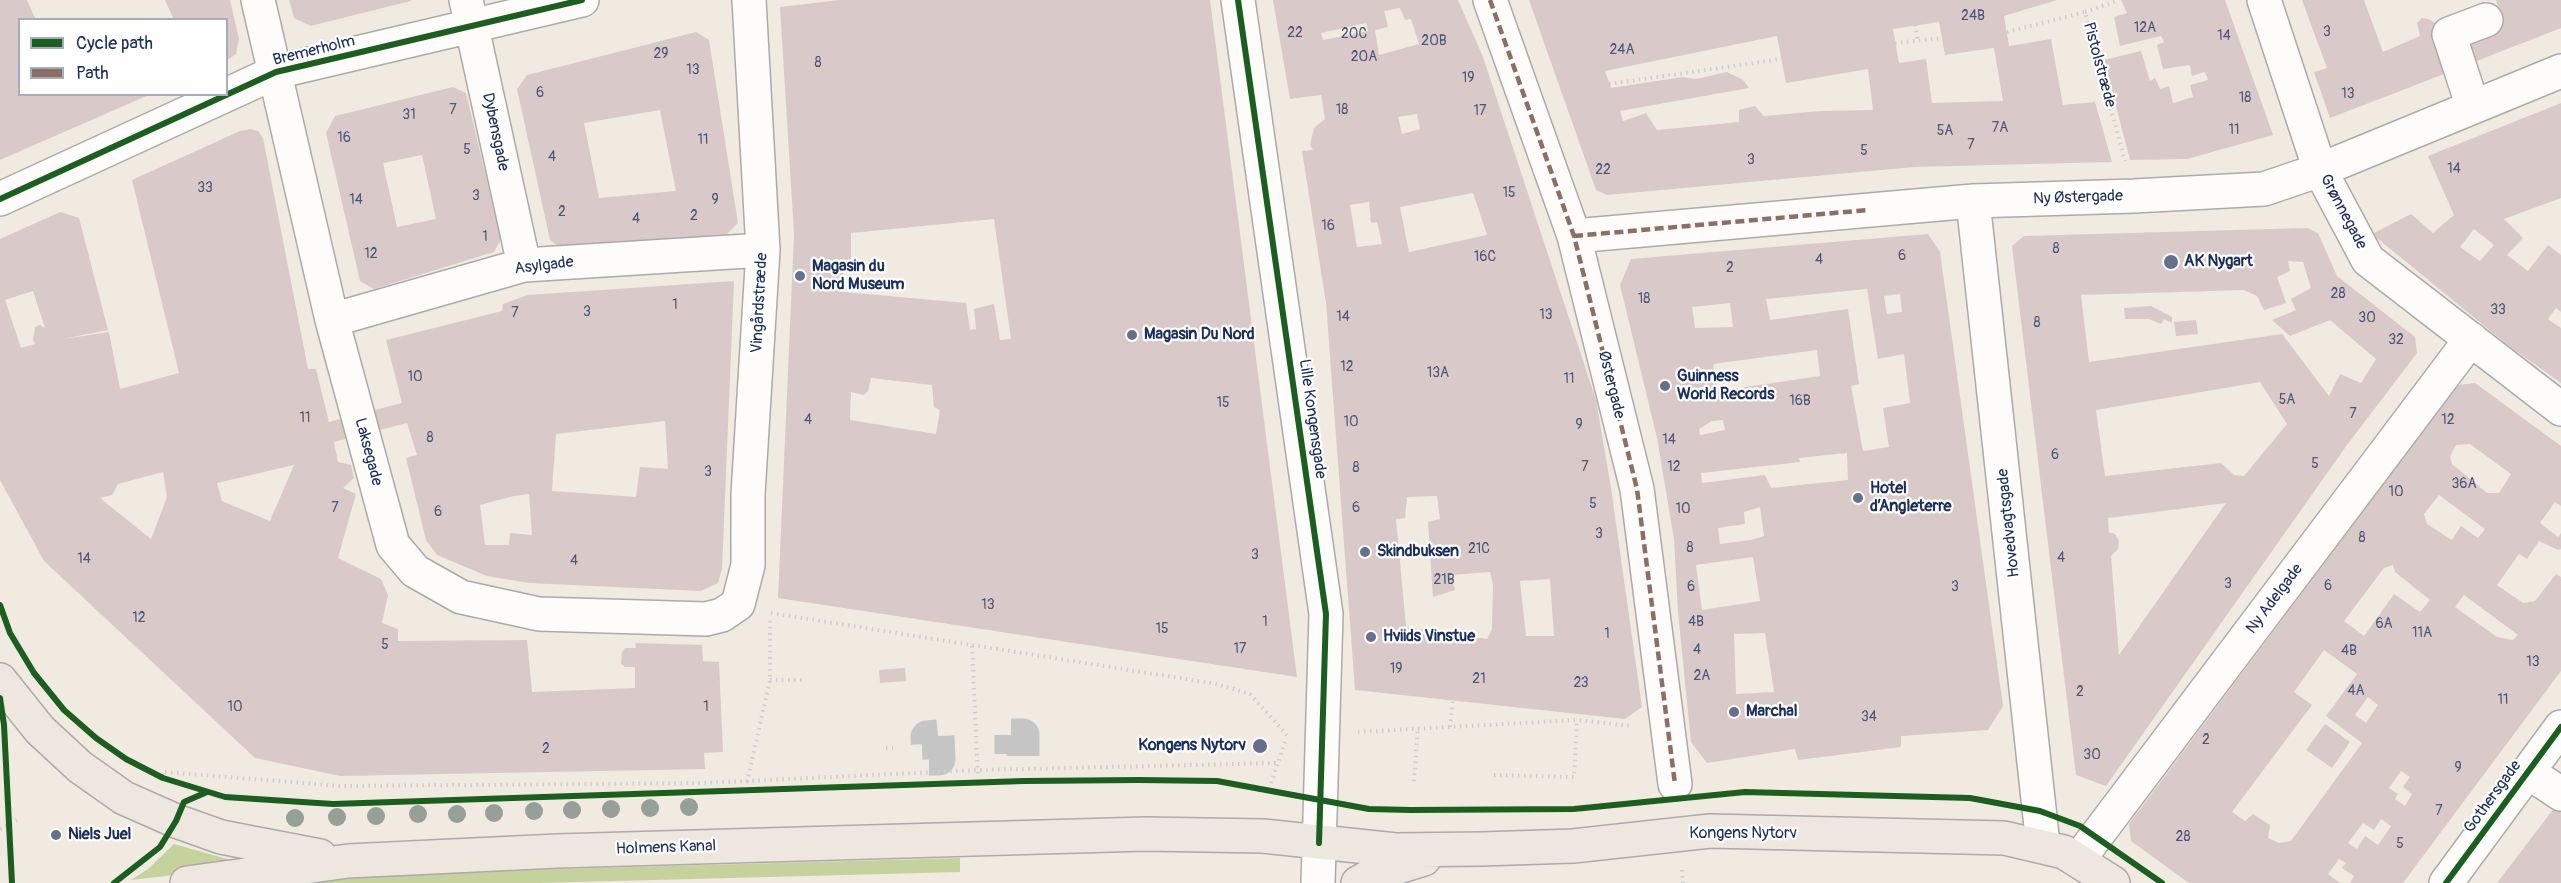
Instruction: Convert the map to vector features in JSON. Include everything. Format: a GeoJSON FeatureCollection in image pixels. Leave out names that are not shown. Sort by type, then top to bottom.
{"type":"FeatureCollection","features":[{"type":"Feature","properties":{"kind":"main road"},"geometry":{"type":"LineString","coordinates":[[0,680],[40,730],[80,767],[124,798],[176,821],[222,837],[348,861]]}},
{"type":"Feature","properties":{"kind":"main road","name":"Kongens Nytorv"},"geometry":{"type":"LineString","coordinates":[[1146,834],[1236,835],[1396,850],[1573,846],[1710,831],[2004,838],[2043,845],[2064,852],[2114,883]]}},
{"type":"Feature","properties":{"kind":"main road","name":"Holmens Kanal"},"geometry":{"type":"LineString","coordinates":[[187,883],[348,861],[557,851],[1146,834]]}},
{"type":"Feature","properties":{"kind":"main road"},"geometry":{"type":"LineString","coordinates":[[1358,883],[1372,875],[1458,849]]}},
{"type":"Feature","properties":{"kind":"street","name":"Laksegade"},"geometry":{"type":"LineString","coordinates":[[258,0],[332,320],[393,545],[415,571],[461,597],[540,614],[706,619],[722,615],[738,604]]}},
{"type":"Feature","properties":{"kind":"street","name":"Bremerholm"},"geometry":{"type":"LineString","coordinates":[[228,94],[276,72],[469,14],[582,0]]}},
{"type":"Feature","properties":{"kind":"street","name":"Vingårdstræde"},"geometry":{"type":"LineString","coordinates":[[738,604],[748,565],[748,494],[763,250],[749,0]]}},
{"type":"Feature","properties":{"kind":"street","name":"Lille Kongensgade"},"geometry":{"type":"LineString","coordinates":[[1238,0],[1326,614],[1318,883]]}},
{"type":"Feature","properties":{"kind":"street","name":"Østergade"},"geometry":{"type":"LineString","coordinates":[[1490,0],[1574,236],[1637,489],[1675,784]]}},
{"type":"Feature","properties":{"kind":"street","name":"Grønnegade"},"geometry":{"type":"LineString","coordinates":[[2264,0],[2320,170],[2368,260],[2561,409]]}},
{"type":"Feature","properties":{"kind":"street","name":"Dybensgade"},"geometry":{"type":"LineString","coordinates":[[469,14],[525,265]]}},
{"type":"Feature","properties":{"kind":"street"},"geometry":{"type":"LineString","coordinates":[[2473,107],[2449,34],[2486,21]]}},
{"type":"Feature","properties":{"kind":"street","name":"Ny Østergade"},"geometry":{"type":"LineString","coordinates":[[1574,236],[1973,201],[2264,189],[2320,170],[2561,71]]}},
{"type":"Feature","properties":{"kind":"street","name":"Bremerholm"},"geometry":{"type":"LineString","coordinates":[[0,199],[224,96]]}},
{"type":"Feature","properties":{"kind":"street","name":"Hovedvagtsgade"},"geometry":{"type":"LineString","coordinates":[[1973,201],[2043,845]]}},
{"type":"Feature","properties":{"kind":"street","name":"Asylgade"},"geometry":{"type":"LineString","coordinates":[[332,320],[525,265],[763,250]]}},
{"type":"Feature","properties":{"kind":"street","name":"Ny Adelgade"},"geometry":{"type":"LineString","coordinates":[[2079,860],[2471,339]]}},
{"type":"Feature","properties":{"kind":"street","name":"Gothersgade"},"geometry":{"type":"LineString","coordinates":[[2446,883],[2561,727]]}},
{"type":"Feature","properties":{"kind":"street"},"geometry":{"type":"LineString","coordinates":[[2528,772],[2561,794]]}},
{"type":"Feature","properties":{"kind":"path"},"geometry":{"type":"LineString","coordinates":[[2085,12],[2119,0]]}},
{"type":"Feature","properties":{"kind":"path"},"geometry":{"type":"LineString","coordinates":[[1916,25],[1918,40]]}},
{"type":"Feature","properties":{"kind":"path"},"geometry":{"type":"LineString","coordinates":[[1895,44],[1942,38]]}},
{"type":"Feature","properties":{"kind":"path"},"geometry":{"type":"LineString","coordinates":[[1609,84],[1781,59]]}},
{"type":"Feature","properties":{"kind":"path"},"geometry":{"type":"LineString","coordinates":[[747,782],[770,681],[770,613],[1217,684],[1250,694],[1272,718]]}},
{"type":"Feature","properties":{"kind":"path"},"geometry":{"type":"LineString","coordinates":[[972,646],[977,779],[988,782]]}},
{"type":"Feature","properties":{"kind":"path"},"geometry":{"type":"LineString","coordinates":[[770,681],[805,680]]}},
{"type":"Feature","properties":{"kind":"path"},"geometry":{"type":"LineString","coordinates":[[1450,727],[1452,700]]}},
{"type":"Feature","properties":{"kind":"path"},"geometry":{"type":"LineString","coordinates":[[1494,775],[1574,777],[1577,720]]}},
{"type":"Feature","properties":{"kind":"path"},"geometry":{"type":"LineString","coordinates":[[1367,731],[1577,720],[1669,730]]}},
{"type":"Feature","properties":{"kind":"path"},"geometry":{"type":"LineString","coordinates":[[1414,781],[1418,728]]}},
{"type":"Feature","properties":{"kind":"path"},"geometry":{"type":"LineString","coordinates":[[1271,783],[1287,735]]}},
{"type":"Feature","properties":{"kind":"path"},"geometry":{"type":"LineString","coordinates":[[886,748],[893,748]]}},
{"type":"Feature","properties":{"kind":"path"},"geometry":{"type":"LineString","coordinates":[[165,772],[340,786],[747,782],[978,770],[1278,763]]}},
{"type":"Feature","properties":{"kind":"path"},"geometry":{"type":"LineString","coordinates":[[154,773],[172,781]]}},
{"type":"Feature","properties":{"kind":"path"},"geometry":{"type":"LineString","coordinates":[[1261,788],[1320,800]]}},
{"type":"Feature","properties":{"kind":"path"},"geometry":{"type":"LineString","coordinates":[[9,813],[11,836]]}},
{"type":"Feature","properties":{"kind":"path"},"geometry":{"type":"LineString","coordinates":[[0,829],[17,820]]}},
{"type":"Feature","properties":{"kind":"green space"},"geometry":{"type":"Polygon","coordinates":[[[174,844],[227,859],[277,863],[131,880],[148,869],[174,844]]]}},
{"type":"Feature","properties":{"kind":"green space"},"geometry":{"type":"Polygon","coordinates":[[[960,858],[960,872],[539,883],[245,883],[277,879],[486,871],[960,858]]]}},
{"type":"Feature","properties":{"kind":"building"},"geometry":{"type":"Polygon","coordinates":[[[0,0],[27,0],[35,18],[18,18],[18,96],[146,96],[0,160],[0,0]]]}},
{"type":"Feature","properties":{"kind":"building"},"geometry":{"type":"Polygon","coordinates":[[[165,0],[230,0],[239,39],[236,54],[228,60],[228,18],[173,18],[165,0]]]}},
{"type":"Feature","properties":{"kind":"building"},"geometry":{"type":"Polygon","coordinates":[[[289,0],[411,1],[311,26],[294,18],[289,0]]]}},
{"type":"Feature","properties":{"kind":"building","name":"Magasin Du Nord"},"geometry":{"type":"Polygon","coordinates":[[[840,0],[1210,0],[1297,677],[778,598],[794,234],[780,7],[840,0]],[[994,219],[851,233],[851,272],[843,273],[844,292],[966,303],[970,330],[976,329],[974,309],[994,304],[1000,340],[1011,339],[994,219]],[[871,378],[868,391],[864,395],[851,392],[850,420],[936,434],[940,410],[934,407],[932,385],[871,378]]]}},
{"type":"Feature","properties":{"kind":"building"},"geometry":{"type":"Polygon","coordinates":[[[1273,0],[1458,0],[1483,57],[1596,400],[1642,707],[1625,719],[1355,690],[1326,303],[1302,151],[1313,150],[1310,145],[1314,128],[1325,119],[1321,95],[1290,99],[1273,0]],[[1400,8],[1384,11],[1388,27],[1375,30],[1379,55],[1419,44],[1411,19],[1405,20],[1400,8]],[[1366,23],[1321,33],[1323,40],[1368,31],[1366,23]],[[1417,114],[1398,117],[1402,134],[1420,129],[1417,114]],[[1473,193],[1400,207],[1409,252],[1487,235],[1473,193]],[[1369,202],[1350,205],[1357,247],[1382,244],[1377,222],[1371,223],[1369,202]],[[1437,496],[1407,497],[1405,518],[1396,519],[1406,627],[1487,639],[1492,629],[1493,585],[1490,572],[1451,575],[1455,590],[1433,597],[1428,522],[1440,519],[1437,496]],[[1550,579],[1520,581],[1526,636],[1554,636],[1550,579]]]}},
{"type":"Feature","properties":{"kind":"building"},"geometry":{"type":"Polygon","coordinates":[[[1529,0],[2057,0],[2004,16],[2009,46],[2051,39],[2063,105],[2095,102],[2112,162],[1914,167],[1607,195],[1596,190],[1529,0]],[[1939,22],[1893,29],[1899,63],[1926,59],[1932,103],[2003,101],[1994,48],[1945,55],[1939,22]],[[1777,36],[1605,71],[1611,88],[1683,77],[1696,79],[1727,72],[1743,80],[1749,88],[1620,111],[1623,121],[1646,113],[1657,130],[1739,122],[1739,110],[1755,106],[1764,116],[1821,111],[1873,110],[1868,69],[1786,83],[1777,36]]]}},
{"type":"Feature","properties":{"kind":"building"},"geometry":{"type":"Polygon","coordinates":[[[2121,0],[2225,0],[2273,135],[2187,159],[2130,160],[2104,60],[2141,51],[2150,81],[2155,78],[2160,89],[2169,86],[2173,103],[2193,97],[2190,85],[2208,80],[2205,72],[2192,76],[2190,65],[2163,69],[2157,45],[2164,42],[2161,36],[2120,46],[2114,17],[2127,13],[2121,0]]]}},
{"type":"Feature","properties":{"kind":"building"},"geometry":{"type":"Polygon","coordinates":[[[2302,0],[2364,0],[2383,52],[2420,36],[2417,23],[2422,18],[2428,19],[2435,23],[2452,71],[2330,118],[2314,72],[2327,68],[2302,0]]]}},
{"type":"Feature","properties":{"kind":"building"},"geometry":{"type":"Polygon","coordinates":[[[2496,0],[2561,0],[2561,28],[2469,64],[2460,39],[2502,19],[2496,0]]]}},
{"type":"Feature","properties":{"kind":"building"},"geometry":{"type":"Polygon","coordinates":[[[696,32],[709,40],[738,223],[726,235],[565,251],[550,240],[517,89],[527,75],[696,32]],[[660,110],[584,123],[599,198],[676,191],[660,110]]]}},
{"type":"Feature","properties":{"kind":"building"},"geometry":{"type":"Polygon","coordinates":[[[453,87],[466,93],[501,239],[494,252],[374,289],[360,281],[326,133],[335,116],[453,87]],[[422,155],[383,163],[397,227],[436,219],[422,155]]]}},
{"type":"Feature","properties":{"kind":"building"},"geometry":{"type":"Polygon","coordinates":[[[2561,103],[2561,198],[2504,219],[2523,238],[2507,255],[2528,271],[2548,245],[2561,255],[2561,312],[2556,308],[2548,319],[2561,328],[2561,383],[2509,346],[2372,234],[2411,214],[2433,233],[2454,215],[2428,156],[2561,103]],[[2474,229],[2460,247],[2480,261],[2494,245],[2474,229]]]}},
{"type":"Feature","properties":{"kind":"building"},"geometry":{"type":"Polygon","coordinates":[[[250,129],[258,131],[263,138],[308,369],[316,369],[329,422],[402,403],[386,340],[502,311],[503,304],[528,295],[734,281],[722,569],[718,583],[701,591],[529,583],[487,576],[437,555],[426,540],[406,458],[417,455],[407,423],[334,442],[338,462],[351,465],[354,478],[343,488],[356,494],[338,558],[381,579],[388,595],[382,623],[398,629],[398,641],[527,640],[532,692],[635,688],[635,667],[625,667],[621,664],[622,652],[625,648],[636,648],[635,643],[702,645],[703,661],[719,662],[723,752],[704,753],[705,769],[340,776],[255,758],[44,561],[0,480],[0,239],[60,212],[79,218],[108,330],[63,339],[109,332],[120,389],[179,373],[132,180],[240,131],[250,129]],[[33,291],[5,300],[21,348],[35,344],[33,339],[35,327],[40,325],[45,328],[33,291]],[[665,421],[556,434],[552,491],[636,497],[640,467],[668,469],[665,421]],[[294,465],[217,483],[222,501],[270,521],[294,465]],[[163,472],[118,484],[112,495],[100,498],[151,539],[167,497],[163,472]],[[529,494],[480,505],[485,545],[509,545],[510,533],[532,535],[529,494]]]}},
{"type":"Feature","properties":{"kind":"building"},"geometry":{"type":"Polygon","coordinates":[[[2307,228],[2318,233],[2337,276],[2415,337],[2417,353],[2347,445],[2106,786],[2076,775],[2012,246],[2024,236],[2307,228]],[[2288,261],[2290,271],[2277,277],[2286,303],[2264,310],[2257,296],[2244,290],[2081,295],[2089,362],[2282,334],[2329,396],[2340,374],[2361,383],[2376,359],[2330,320],[2290,336],[2272,320],[2296,310],[2291,299],[2311,288],[2303,262],[2288,261]],[[2260,382],[2096,410],[2105,476],[2221,463],[2234,475],[2244,476],[2287,424],[2260,382]],[[2226,503],[2108,518],[2109,532],[2115,534],[2119,541],[2118,549],[2111,556],[2119,655],[2226,503]]]}},
{"type":"Feature","properties":{"kind":"building"},"geometry":{"type":"Polygon","coordinates":[[[1928,234],[1940,252],[2003,706],[1988,730],[1901,736],[1901,747],[1798,760],[1795,749],[1707,763],[1691,742],[1678,612],[1674,539],[1657,438],[1620,285],[1631,259],[1928,234]],[[1867,289],[1766,299],[1770,320],[1848,309],[1859,384],[1851,386],[1863,451],[1889,447],[1883,408],[1910,403],[1904,354],[1878,359],[1867,289]],[[1900,294],[1884,296],[1887,314],[1902,312],[1900,294]],[[1730,303],[1692,307],[1695,328],[1733,327],[1730,303]],[[1817,350],[1713,364],[1717,387],[1725,390],[1820,376],[1817,350]],[[1723,420],[1712,421],[1699,429],[1700,435],[1725,430],[1723,420]],[[1847,453],[1799,458],[1800,462],[1701,473],[1702,483],[1765,475],[1771,488],[1848,480],[1847,453]],[[1760,507],[1744,512],[1745,524],[1718,528],[1720,544],[1764,536],[1760,507]],[[1753,557],[1696,565],[1702,610],[1760,601],[1753,557]],[[1765,633],[1734,634],[1736,694],[1774,692],[1765,633]]]}},
{"type":"Feature","properties":{"kind":"building"},"geometry":{"type":"Polygon","coordinates":[[[2151,306],[2172,317],[2172,323],[2164,319],[2161,324],[2149,319],[2125,319],[2124,308],[2151,306]]]}},
{"type":"Feature","properties":{"kind":"building"},"geometry":{"type":"Polygon","coordinates":[[[2196,320],[2198,334],[2176,336],[2174,322],[2196,320]]]}},
{"type":"Feature","properties":{"kind":"building"},"geometry":{"type":"Polygon","coordinates":[[[2475,383],[2561,446],[2561,506],[2555,502],[2540,523],[2558,537],[2561,533],[2561,549],[2558,550],[2539,541],[2527,559],[2519,554],[2497,585],[2523,603],[2535,601],[2556,574],[2561,577],[2561,671],[2403,883],[2350,883],[2354,876],[2342,868],[2346,863],[2339,859],[2328,874],[2340,883],[2189,883],[2131,841],[2129,824],[2458,385],[2475,383]],[[2470,444],[2456,445],[2450,456],[2452,464],[2487,493],[2499,493],[2511,474],[2470,444]],[[2439,495],[2424,514],[2427,524],[2452,540],[2461,526],[2478,538],[2485,529],[2439,495]],[[2393,565],[2384,568],[2344,621],[2364,636],[2394,594],[2420,612],[2430,600],[2395,572],[2393,565]],[[2464,595],[2455,607],[2497,637],[2513,640],[2518,635],[2464,595]],[[2324,650],[2294,692],[2312,705],[2232,812],[2245,821],[2253,814],[2270,825],[2268,838],[2279,843],[2291,841],[2362,743],[2326,716],[2357,674],[2324,650]],[[2368,697],[2355,715],[2366,723],[2378,705],[2368,697]],[[2401,771],[2389,788],[2398,794],[2395,799],[2405,806],[2412,794],[2403,787],[2410,777],[2401,771]],[[2381,819],[2374,830],[2363,823],[2348,843],[2357,849],[2365,836],[2378,845],[2391,826],[2381,819]]]}},
{"type":"Feature","properties":{"kind":"building"},"geometry":{"type":"Polygon","coordinates":[[[905,668],[906,681],[880,683],[879,670],[905,668]]]}},
{"type":"Feature","properties":{"kind":"building"},"geometry":{"type":"Polygon","coordinates":[[[2325,724],[2350,742],[2332,768],[2306,750],[2325,724]]]}},
{"type":"Feature","properties":{"kind":"building"},"geometry":{"type":"Polygon","coordinates":[[[2561,799],[2561,883],[2497,883],[2561,799]]]}},
{"type":"Feature","properties":{"kind":"tunnel"},"geometry":{"type":"LineString","coordinates":[[1011,735],[1023,735],[1023,757],[1011,757],[1011,735]]}},
{"type":"Feature","properties":{"kind":"tunnel"},"geometry":{"type":"LineString","coordinates":[[938,736],[939,759],[928,759],[927,737],[938,736]]}},
{"type":"Feature","properties":{"kind":"marked path"},"geometry":{"type":"LineString","coordinates":[[1490,0],[1574,236],[1637,489],[1675,784]]}},
{"type":"Feature","properties":{"kind":"marked path"},"geometry":{"type":"LineString","coordinates":[[1574,236],[1868,210]]}},
{"type":"Feature","properties":{"kind":"cycle path"},"geometry":{"type":"LineString","coordinates":[[228,94],[276,72],[582,0]]}},
{"type":"Feature","properties":{"kind":"cycle path"},"geometry":{"type":"LineString","coordinates":[[1238,0],[1326,614],[1319,843]]}},
{"type":"Feature","properties":{"kind":"cycle path"},"geometry":{"type":"LineString","coordinates":[[0,199],[224,96]]}},
{"type":"Feature","properties":{"kind":"cycle path"},"geometry":{"type":"LineString","coordinates":[[0,605],[10,633],[34,673],[64,710],[96,738],[126,759],[163,778],[225,797],[333,804],[1024,781],[1139,780],[1217,781],[1369,809],[1411,810],[1574,809],[1745,792],[1970,798],[2040,811],[2080,826],[2162,883]]}},
{"type":"Feature","properties":{"kind":"cycle path"},"geometry":{"type":"LineString","coordinates":[[0,698],[4,725],[12,883]]}},
{"type":"Feature","properties":{"kind":"cycle path"},"geometry":{"type":"LineString","coordinates":[[2446,883],[2561,727]]}},
{"type":"Feature","properties":{"kind":"cycle path"},"geometry":{"type":"LineString","coordinates":[[114,883],[160,847],[176,821],[184,802],[207,792]]}},
{"type":"Feature","properties":{"kind":"place","name":"AK Nygart"},"geometry":{"type":"Point","coordinates":[2171,262]}},
{"type":"Feature","properties":{"kind":"place","name":"Magasin du Nord Museum"},"geometry":{"type":"Point","coordinates":[800,276]}},
{"type":"Feature","properties":{"kind":"place","name":"Magasin Du Nord"},"geometry":{"type":"Point","coordinates":[1132,335]}},
{"type":"Feature","properties":{"kind":"place","name":"Guinness World Records"},"geometry":{"type":"Point","coordinates":[1665,386]}},
{"type":"Feature","properties":{"kind":"place","name":"Hotel d’Angleterre"},"geometry":{"type":"Point","coordinates":[1858,498]}},
{"type":"Feature","properties":{"kind":"place","name":"Skindbuksen"},"geometry":{"type":"Point","coordinates":[1365,552]}},
{"type":"Feature","properties":{"kind":"place","name":"Hviids Vinstue"},"geometry":{"type":"Point","coordinates":[1371,637]}},
{"type":"Feature","properties":{"kind":"place","name":"Marchal"},"geometry":{"type":"Point","coordinates":[1734,712]}},
{"type":"Feature","properties":{"kind":"place","name":"Kongens Nytorv"},"geometry":{"type":"Point","coordinates":[1260,746]}},
{"type":"Feature","properties":{"kind":"place","name":"Niels Juel"},"geometry":{"type":"Point","coordinates":[56,835]}}]}
